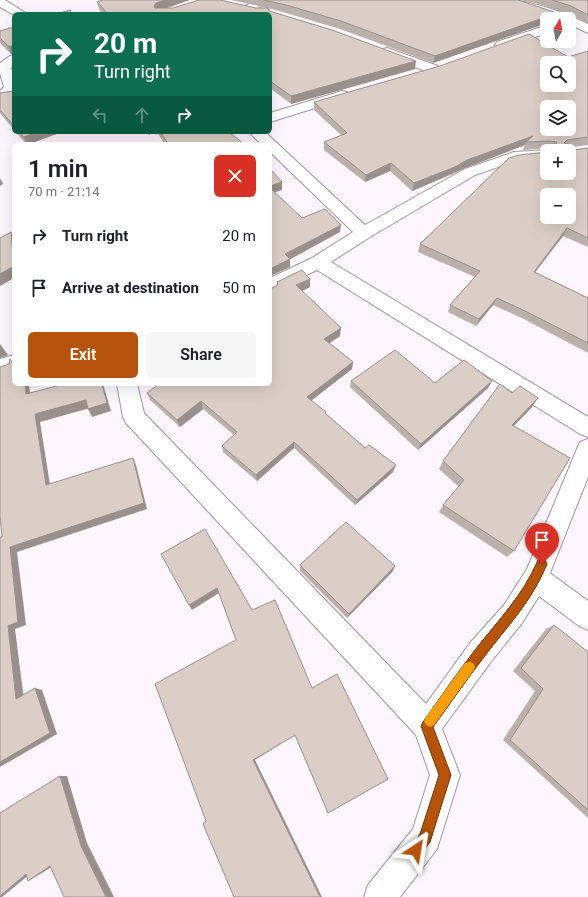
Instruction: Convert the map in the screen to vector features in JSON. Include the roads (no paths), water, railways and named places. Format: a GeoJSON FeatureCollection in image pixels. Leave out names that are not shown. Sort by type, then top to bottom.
{"type":"FeatureCollection","features":[{"type":"Feature","properties":{"kind":"street"},"geometry":{"type":"LineString","coordinates":[[249,8],[267,0]]}},
{"type":"Feature","properties":{"kind":"street"},"geometry":{"type":"LineString","coordinates":[[509,0],[545,12]]}},
{"type":"Feature","properties":{"kind":"street"},"geometry":{"type":"LineString","coordinates":[[0,2],[18,12]]}},
{"type":"Feature","properties":{"kind":"street"},"geometry":{"type":"LineString","coordinates":[[234,5],[265,12]]}},
{"type":"Feature","properties":{"kind":"street"},"geometry":{"type":"LineString","coordinates":[[576,23],[588,28]]}},
{"type":"Feature","properties":{"kind":"street"},"geometry":{"type":"LineString","coordinates":[[490,49],[540,31]]}},
{"type":"Feature","properties":{"kind":"street"},"geometry":{"type":"LineString","coordinates":[[378,48],[433,69]]}},
{"type":"Feature","properties":{"kind":"street"},"geometry":{"type":"LineString","coordinates":[[0,97],[9,91],[11,87],[5,68],[6,64],[12,60]]}},
{"type":"Feature","properties":{"kind":"street"},"geometry":{"type":"LineString","coordinates":[[411,75],[448,64]]}},
{"type":"Feature","properties":{"kind":"street"},"geometry":{"type":"LineString","coordinates":[[272,117],[352,92]]}},
{"type":"Feature","properties":{"kind":"street"},"geometry":{"type":"LineString","coordinates":[[258,134],[268,142]]}},
{"type":"Feature","properties":{"kind":"street"},"geometry":{"type":"LineString","coordinates":[[272,146],[364,233]]}},
{"type":"Feature","properties":{"kind":"street"},"geometry":{"type":"LineString","coordinates":[[272,285],[318,262],[364,233],[470,172],[514,157],[540,155]]}},
{"type":"Feature","properties":{"kind":"street"},"geometry":{"type":"LineString","coordinates":[[318,262],[588,428]]}},
{"type":"Feature","properties":{"kind":"street"},"geometry":{"type":"LineString","coordinates":[[0,367],[12,364]]}},
{"type":"Feature","properties":{"kind":"street"},"geometry":{"type":"LineString","coordinates":[[127,386],[134,417],[427,726],[445,775],[426,838],[380,897]]}},
{"type":"Feature","properties":{"kind":"street"},"geometry":{"type":"LineString","coordinates":[[427,726],[480,653],[513,614],[536,578],[588,449]]}},
{"type":"Feature","properties":{"kind":"street"},"geometry":{"type":"LineString","coordinates":[[536,578],[588,617]]}}]}
